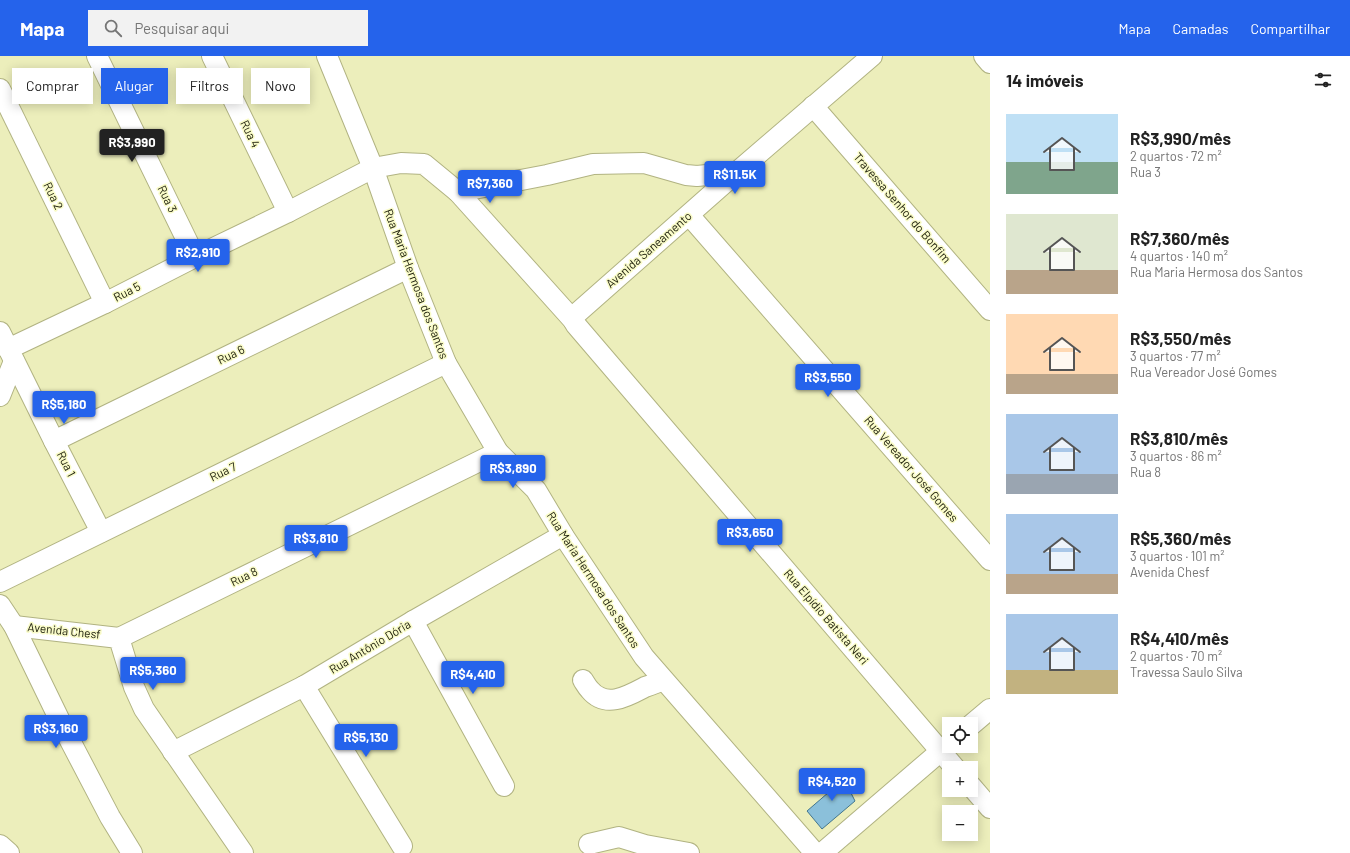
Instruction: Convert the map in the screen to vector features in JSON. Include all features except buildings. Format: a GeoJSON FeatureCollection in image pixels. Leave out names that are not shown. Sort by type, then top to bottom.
{"type":"FeatureCollection","features":[{"type":"Feature","properties":{"kind":"street","name":"Rua 3"},"geometry":{"type":"LineString","coordinates":[[97,56],[195,257]]}},
{"type":"Feature","properties":{"kind":"street","name":"Rua 4"},"geometry":{"type":"LineString","coordinates":[[212,56],[288,212]]}},
{"type":"Feature","properties":{"kind":"street","name":"Rua Maria Hermosa dos Santos"},"geometry":{"type":"LineString","coordinates":[[327,56],[373,168],[408,268],[446,363],[498,452],[532,486],[644,657],[815,853]]}},
{"type":"Feature","properties":{"kind":"street","name":"Avenida Saneamento"},"geometry":{"type":"LineString","coordinates":[[573,320],[575,315],[689,214],[872,56]]}},
{"type":"Feature","properties":{"kind":"street"},"geometry":{"type":"LineString","coordinates":[[984,56],[990,63]]}},
{"type":"Feature","properties":{"kind":"street","name":"Rua 2"},"geometry":{"type":"LineString","coordinates":[[0,89],[106,303]]}},
{"type":"Feature","properties":{"kind":"street","name":"Travessa Senhor do Bonfim"},"geometry":{"type":"LineString","coordinates":[[813,106],[990,310]]}},
{"type":"Feature","properties":{"kind":"street","name":"Rua 5"},"geometry":{"type":"LineString","coordinates":[[7,347],[106,303],[373,168],[401,163],[424,164],[458,192]]}},
{"type":"Feature","properties":{"kind":"street"},"geometry":{"type":"LineString","coordinates":[[458,192],[547,175],[593,164],[644,163],[686,175],[697,176],[737,172]]}},
{"type":"Feature","properties":{"kind":"street","name":"Rua Elpídio Batista Neri"},"geometry":{"type":"LineString","coordinates":[[458,192],[573,320],[942,744]]}},
{"type":"Feature","properties":{"kind":"street","name":"Rua Vereador José Gomes"},"geometry":{"type":"LineString","coordinates":[[689,214],[990,560]]}},
{"type":"Feature","properties":{"kind":"street","name":"Rua 6"},"geometry":{"type":"LineString","coordinates":[[54,441],[408,268]]}},
{"type":"Feature","properties":{"kind":"street"},"geometry":{"type":"LineString","coordinates":[[0,396],[7,347]]}},
{"type":"Feature","properties":{"kind":"street","name":"Rua 1"},"geometry":{"type":"LineString","coordinates":[[7,347],[101,532]]}},
{"type":"Feature","properties":{"kind":"street","name":"Rua 7"},"geometry":{"type":"LineString","coordinates":[[0,582],[446,363]]}},
{"type":"Feature","properties":{"kind":"street","name":"Rua 8"},"geometry":{"type":"LineString","coordinates":[[119,638],[498,452]]}},
{"type":"Feature","properties":{"kind":"street","name":"Rua Antônio Dória"},"geometry":{"type":"LineString","coordinates":[[173,752],[304,686],[413,620],[563,535]]}},
{"type":"Feature","properties":{"kind":"street"},"geometry":{"type":"LineString","coordinates":[[0,605],[14,626]]}},
{"type":"Feature","properties":{"kind":"street"},"geometry":{"type":"LineString","coordinates":[[413,620],[504,786]]}},
{"type":"Feature","properties":{"kind":"street","name":"Avenida Chesf"},"geometry":{"type":"LineString","coordinates":[[14,626],[119,638]]}},
{"type":"Feature","properties":{"kind":"street","name":"Avenida Chesf"},"geometry":{"type":"LineString","coordinates":[[14,626],[110,817],[132,853]]}},
{"type":"Feature","properties":{"kind":"street"},"geometry":{"type":"LineString","coordinates":[[119,638],[137,696],[173,752],[243,853]]}},
{"type":"Feature","properties":{"kind":"street"},"geometry":{"type":"LineString","coordinates":[[583,680],[590,691],[599,698],[610,700],[625,698],[663,680]]}},
{"type":"Feature","properties":{"kind":"street"},"geometry":{"type":"LineString","coordinates":[[304,686],[402,846]]}},
{"type":"Feature","properties":{"kind":"street"},"geometry":{"type":"LineString","coordinates":[[978,719],[990,709]]}},
{"type":"Feature","properties":{"kind":"street"},"geometry":{"type":"LineString","coordinates":[[822,853],[942,750]]}},
{"type":"Feature","properties":{"kind":"street"},"geometry":{"type":"LineString","coordinates":[[978,794],[990,808]]}},
{"type":"Feature","properties":{"kind":"street"},"geometry":{"type":"LineString","coordinates":[[589,844],[619,837],[645,845],[689,853]]}},
{"type":"Feature","properties":{"kind":"street"},"geometry":{"type":"LineString","coordinates":[[0,844],[9,853]]}}]}
